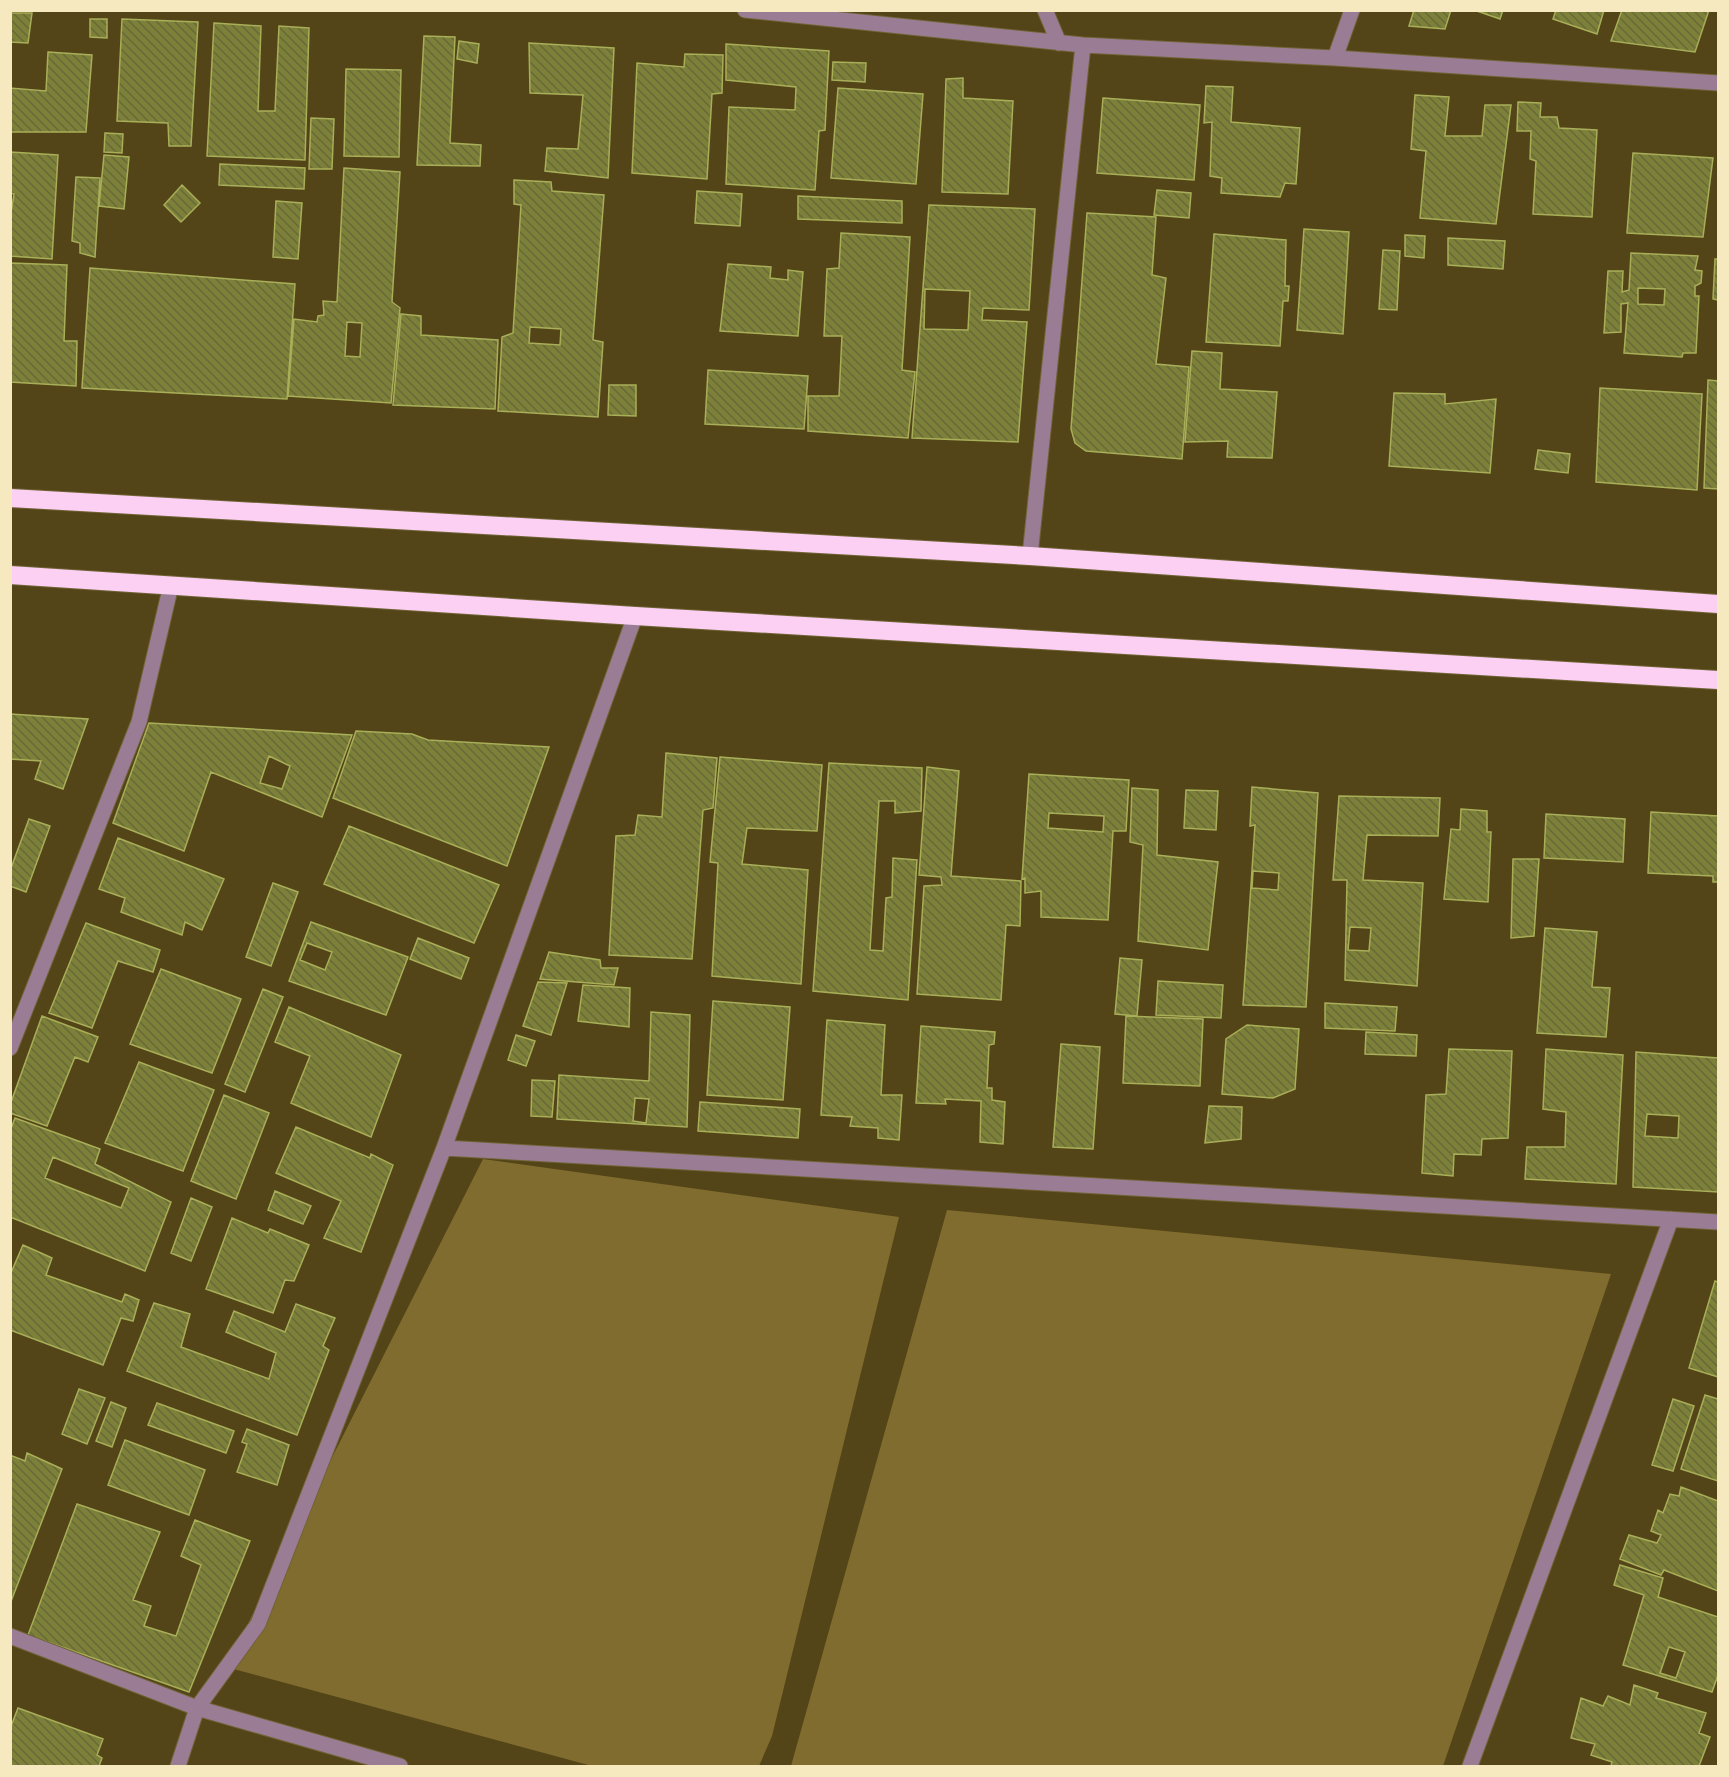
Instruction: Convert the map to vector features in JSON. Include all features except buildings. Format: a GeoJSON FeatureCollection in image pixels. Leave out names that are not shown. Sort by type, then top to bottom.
{"type":"FeatureCollection","features":[{"type":"Feature","properties":{"kind":"highway"},"geometry":{"type":"LineString","coordinates":[[10,498],[1030,556],[1719,604]]}},
{"type":"Feature","properties":{"kind":"highway"},"geometry":{"type":"LineString","coordinates":[[10,575],[636,616],[1719,680]]}},
{"type":"Feature","properties":{"kind":"street"},"geometry":{"type":"LineString","coordinates":[[745,10],[1083,45],[1335,58],[1719,83]]}},
{"type":"Feature","properties":{"kind":"street"},"geometry":{"type":"LineString","coordinates":[[1045,10],[1059,43]]}},
{"type":"Feature","properties":{"kind":"street"},"geometry":{"type":"LineString","coordinates":[[1335,58],[1353,10]]}},
{"type":"Feature","properties":{"kind":"street"},"geometry":{"type":"LineString","coordinates":[[1030,556],[1083,45]]}},
{"type":"Feature","properties":{"kind":"street"},"geometry":{"type":"LineString","coordinates":[[10,1048],[139,722],[171,585]]}},
{"type":"Feature","properties":{"kind":"street"},"geometry":{"type":"LineString","coordinates":[[178,1767],[198,1708],[258,1624],[444,1148],[636,616]]}},
{"type":"Feature","properties":{"kind":"street"},"geometry":{"type":"LineString","coordinates":[[444,1148],[1719,1222]]}},
{"type":"Feature","properties":{"kind":"street"},"geometry":{"type":"LineString","coordinates":[[1470,1767],[1671,1219]]}},
{"type":"Feature","properties":{"kind":"street"},"geometry":{"type":"LineString","coordinates":[[10,1636],[198,1708],[400,1767]]}},
{"type":"Feature","properties":{"kind":"shaded area"},"geometry":{"type":"Polygon","coordinates":[[[483,1159],[899,1217],[772,1736],[759,1766],[592,1766],[226,1667],[483,1159]]]}},
{"type":"Feature","properties":{"kind":"shaded area"},"geometry":{"type":"Polygon","coordinates":[[[947,1210],[1611,1274],[1443,1766],[791,1766],[947,1210]]]}}]}
